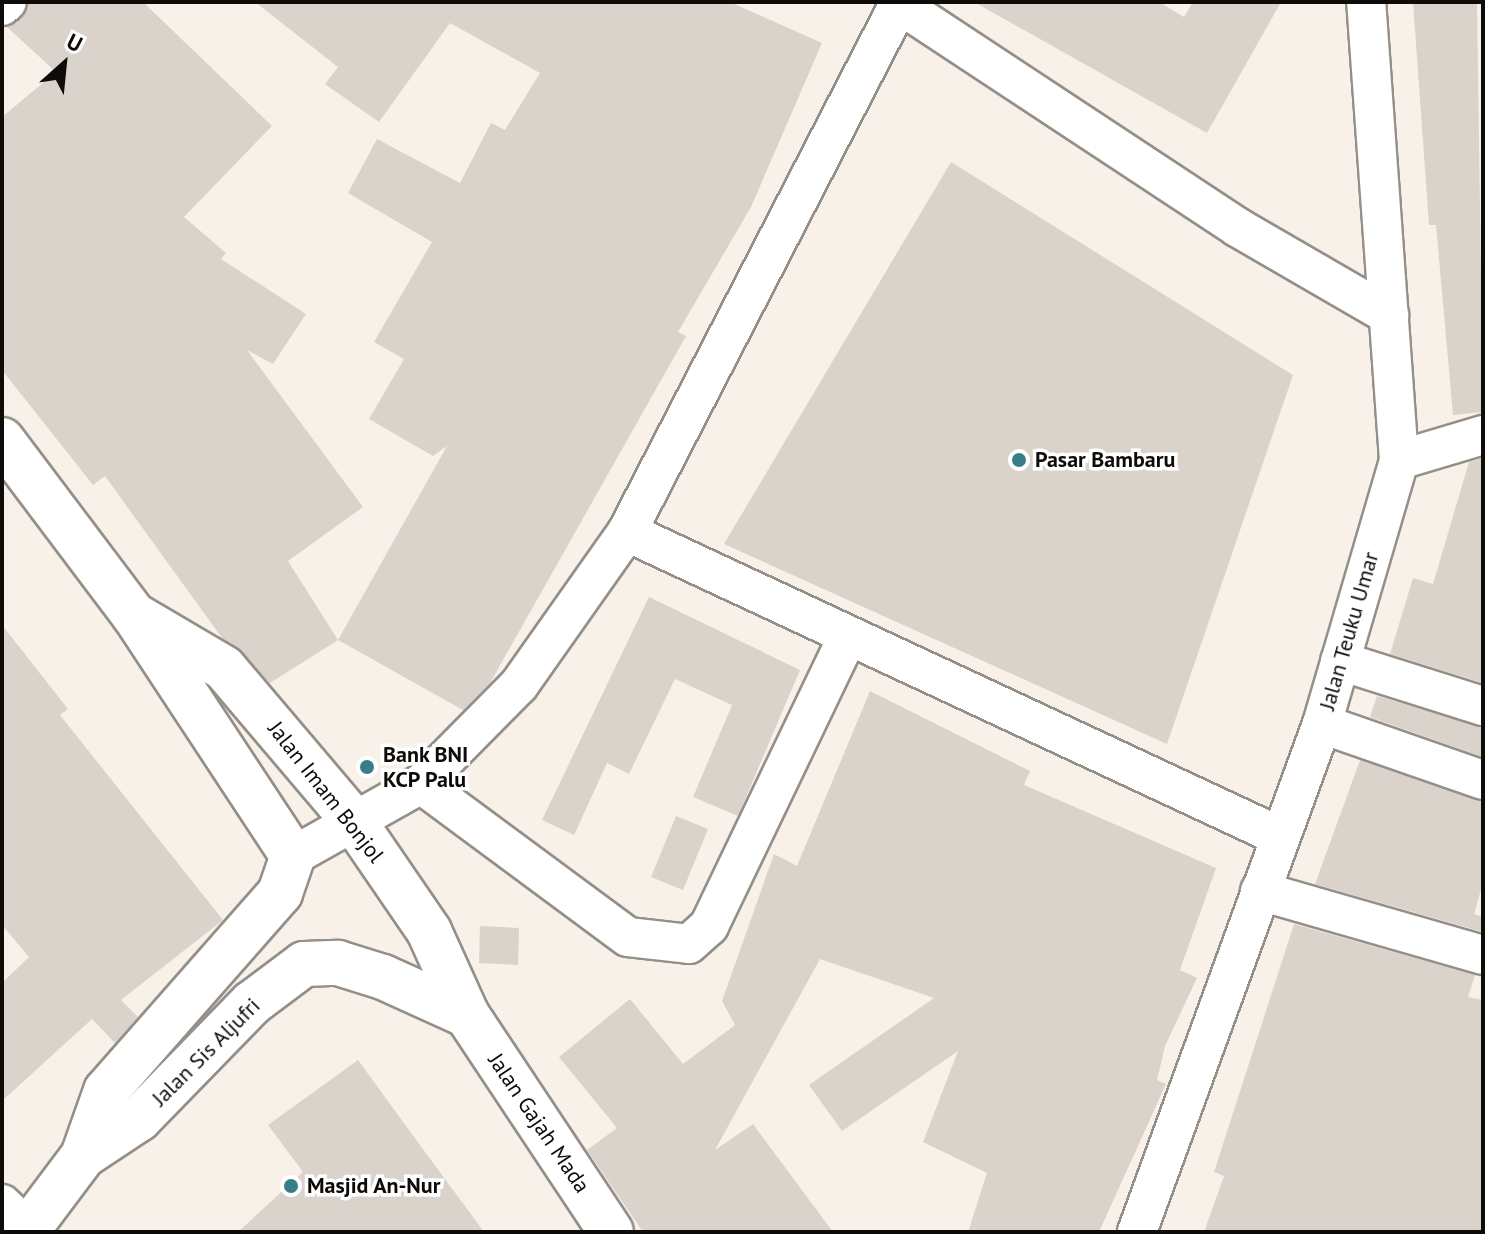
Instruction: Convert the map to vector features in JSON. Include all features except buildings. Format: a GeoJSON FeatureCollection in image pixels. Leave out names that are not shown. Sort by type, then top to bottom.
{"type":"FeatureCollection","features":[{"type":"Feature","properties":{"kind":"main road","name":"Jalan Imam Bonjol"},"geometry":{"type":"LineString","coordinates":[[2,440],[134,615],[293,856]]}},
{"type":"Feature","properties":{"kind":"main road","name":"Jalan Imam Bonjol"},"geometry":{"type":"LineString","coordinates":[[134,615],[224,668],[353,820],[429,931],[467,1015]]}},
{"type":"Feature","properties":{"kind":"main road","name":"Jalan Sis Aljufri"},"geometry":{"type":"LineString","coordinates":[[83,1156],[106,1091],[280,893],[293,856]]}},
{"type":"Feature","properties":{"kind":"main road","name":"Jalan Sis Aljufri"},"geometry":{"type":"LineString","coordinates":[[19,1222],[83,1156],[139,1119],[252,1003],[304,964],[338,963],[383,977],[467,1015]]}},
{"type":"Feature","properties":{"kind":"main road","name":"Jalan Gajah Mada"},"geometry":{"type":"LineString","coordinates":[[467,1015],[611,1232]]}},
{"type":"Feature","properties":{"kind":"street"},"geometry":{"type":"LineString","coordinates":[[2,6],[7,2]]}},
{"type":"Feature","properties":{"kind":"street","name":"Jalan Teuku Umar"},"geometry":{"type":"LineString","coordinates":[[1137,1232],[1322,724],[1399,460],[1366,2]]}},
{"type":"Feature","properties":{"kind":"street"},"geometry":{"type":"LineString","coordinates":[[293,856],[421,784],[519,685],[627,532],[897,3],[1237,227],[1389,315]]}},
{"type":"Feature","properties":{"kind":"street"},"geometry":{"type":"LineString","coordinates":[[1399,460],[1483,435]]}},
{"type":"Feature","properties":{"kind":"street"},"geometry":{"type":"LineString","coordinates":[[627,532],[847,638],[1279,836]]}},
{"type":"Feature","properties":{"kind":"street"},"geometry":{"type":"LineString","coordinates":[[421,784],[628,937],[689,944],[709,926],[847,638]]}},
{"type":"Feature","properties":{"kind":"street"},"geometry":{"type":"LineString","coordinates":[[1340,661],[1483,706]]}},
{"type":"Feature","properties":{"kind":"street"},"geometry":{"type":"LineString","coordinates":[[1322,724],[1483,780]]}},
{"type":"Feature","properties":{"kind":"street"},"geometry":{"type":"LineString","coordinates":[[1260,891],[1483,955]]}},
{"type":"Feature","properties":{"kind":"place","name":"Pasar Bambaru"},"geometry":{"type":"Point","coordinates":[1019,460]}},
{"type":"Feature","properties":{"kind":"place","name":"Bank BNI KCP Palu"},"geometry":{"type":"Point","coordinates":[367,767]}},
{"type":"Feature","properties":{"kind":"place","name":"Masjid An-Nur"},"geometry":{"type":"Point","coordinates":[291,1186]}}]}
